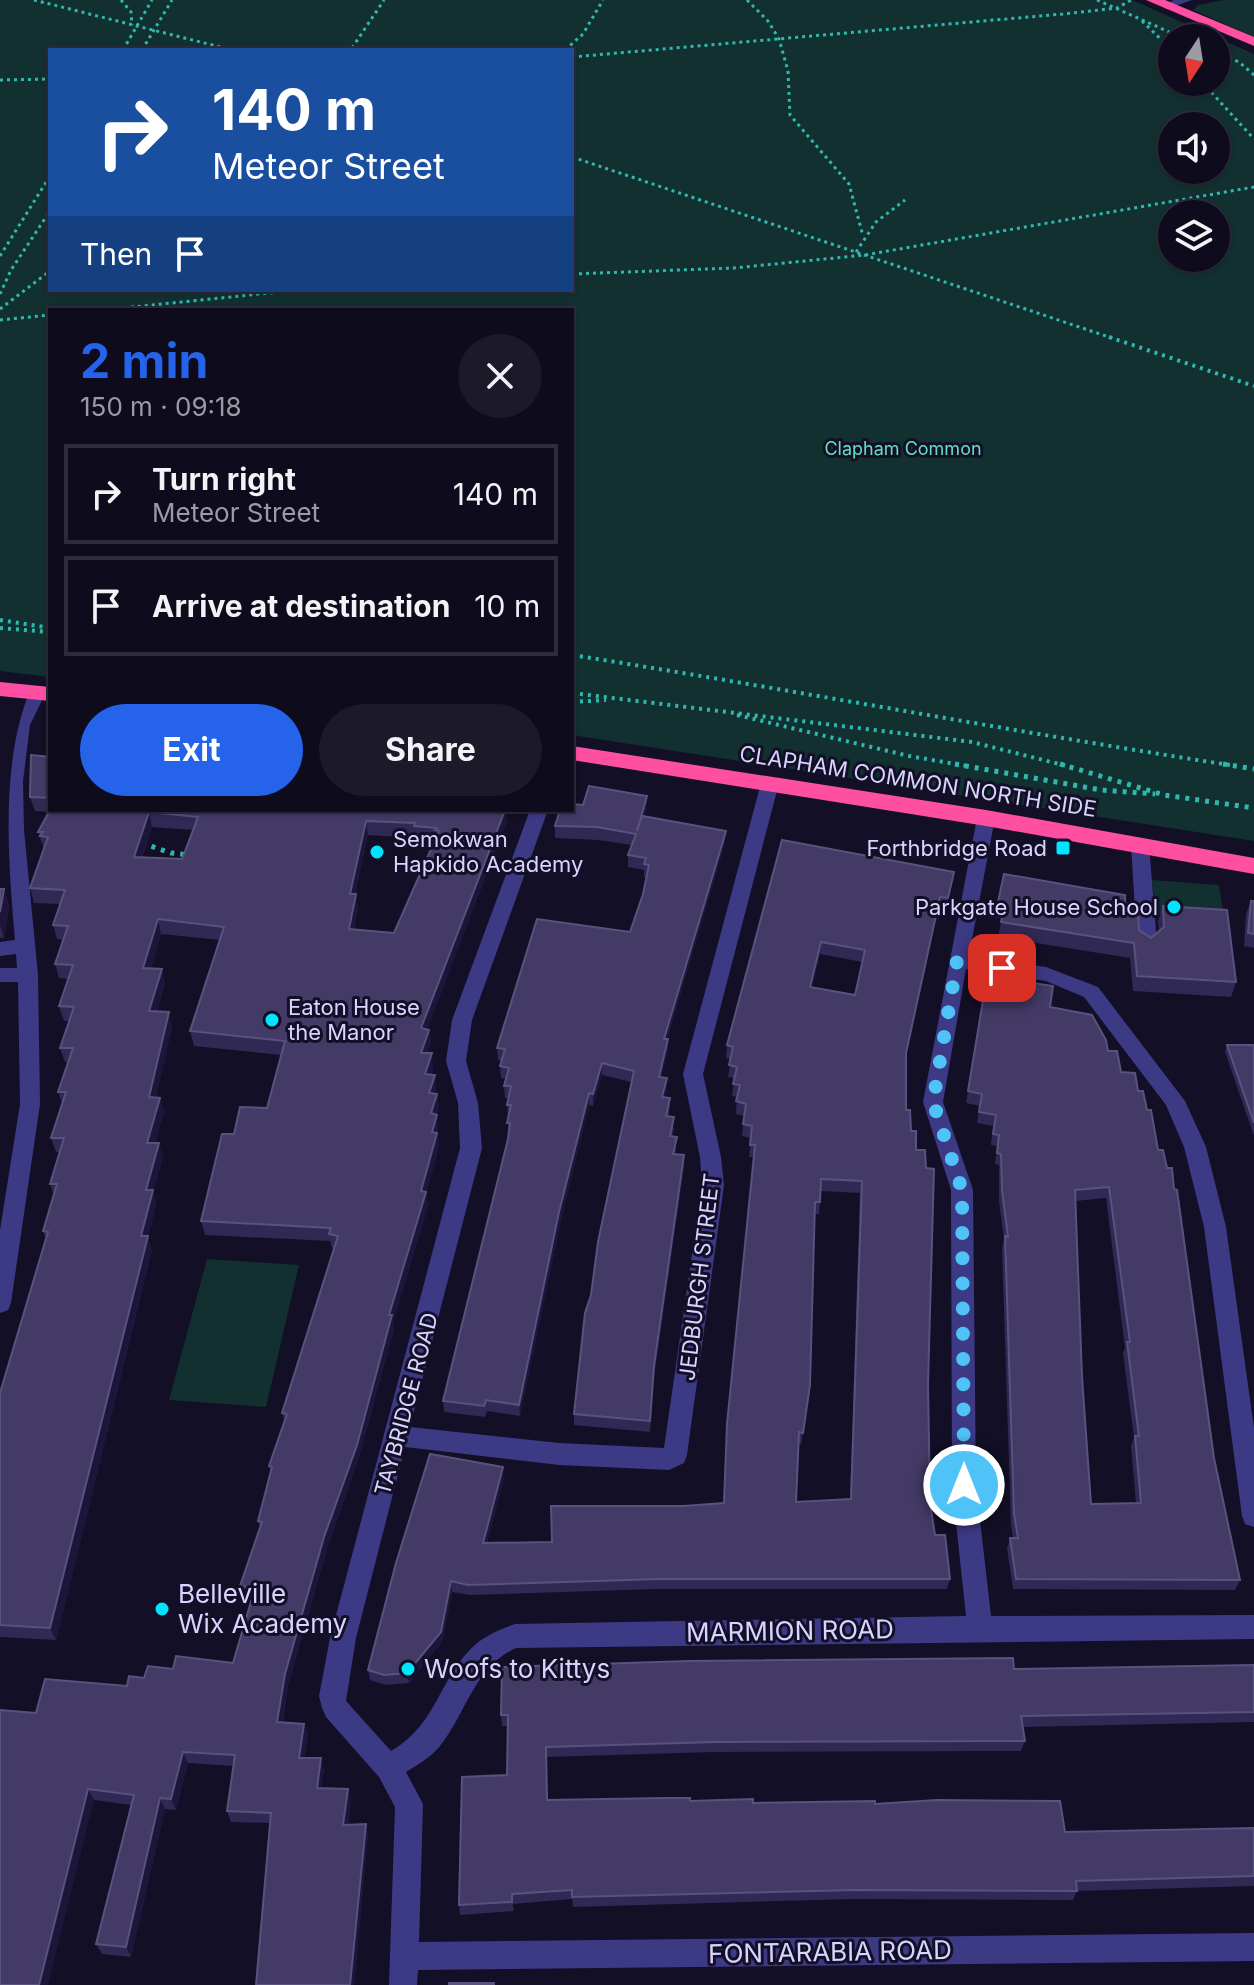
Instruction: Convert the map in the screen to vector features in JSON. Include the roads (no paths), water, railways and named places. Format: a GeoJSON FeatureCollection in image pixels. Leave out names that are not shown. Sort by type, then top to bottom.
{"type":"FeatureCollection","features":[{"type":"Feature","properties":{"kind":"highway"},"geometry":{"type":"LineString","coordinates":[[1160,3],[1254,42]]}},
{"type":"Feature","properties":{"kind":"highway"},"geometry":{"type":"LineString","coordinates":[[0,689],[44,693]]}},
{"type":"Feature","properties":{"kind":"highway","name":"CLAPHAM COMMON NORTH SIDE"},"geometry":{"type":"LineString","coordinates":[[574,753],[986,818],[1254,866]]}},
{"type":"Feature","properties":{"kind":"street"},"geometry":{"type":"LineString","coordinates":[[1160,3],[1186,0]]}},
{"type":"Feature","properties":{"kind":"street"},"geometry":{"type":"LineString","coordinates":[[1,1296],[30,1104],[28,975],[15,830],[14,781],[21,725],[44,693]]}},
{"type":"Feature","properties":{"kind":"street","name":"JEDBURGH STREET"},"geometry":{"type":"LineString","coordinates":[[398,1436],[559,1454],[669,1459],[675,1455],[713,1185],[713,1162],[693,1074],[770,783]]}},
{"type":"Feature","properties":{"kind":"street","name":"TAYBRIDGE ROAD"},"geometry":{"type":"LineString","coordinates":[[403,1985],[409,1804],[388,1768],[335,1708],[332,1696],[343,1638],[471,1148],[468,1103],[456,1061],[462,1020],[538,812]]}},
{"type":"Feature","properties":{"kind":"street"},"geometry":{"type":"LineString","coordinates":[[980,1628],[964,1485],[962,1190],[933,1102],[986,818]]}},
{"type":"Feature","properties":{"kind":"street"},"geometry":{"type":"LineString","coordinates":[[1140,845],[1147,943]]}},
{"type":"Feature","properties":{"kind":"street"},"geometry":{"type":"LineString","coordinates":[[0,949],[25,946]]}},
{"type":"Feature","properties":{"kind":"street"},"geometry":{"type":"LineString","coordinates":[[957,961],[1046,975],[1082,985],[1091,992],[1175,1101],[1195,1147],[1215,1227],[1254,1516]]}},
{"type":"Feature","properties":{"kind":"street"},"geometry":{"type":"LineString","coordinates":[[0,975],[28,975]]}},
{"type":"Feature","properties":{"kind":"street","name":"MARMION ROAD"},"geometry":{"type":"LineString","coordinates":[[388,1768],[420,1748],[433,1735],[487,1648],[515,1636],[1254,1627]]}},
{"type":"Feature","properties":{"kind":"street","name":"FONTARABIA ROAD"},"geometry":{"type":"LineString","coordinates":[[405,1956],[1254,1947]]}},
{"type":"Feature","properties":{"kind":"place","name":"Forthbridge Road"},"geometry":{"type":"Point","coordinates":[1063,848]}},
{"type":"Feature","properties":{"kind":"place","name":"Semokwan Hapkido Academy"},"geometry":{"type":"Point","coordinates":[377,852]}},
{"type":"Feature","properties":{"kind":"place","name":"Parkgate House School"},"geometry":{"type":"Point","coordinates":[1174,907]}},
{"type":"Feature","properties":{"kind":"place","name":"Eaton House the Manor"},"geometry":{"type":"Point","coordinates":[272,1020]}},
{"type":"Feature","properties":{"kind":"place","name":"Belleville Wix Academy"},"geometry":{"type":"Point","coordinates":[162,1609]}},
{"type":"Feature","properties":{"kind":"place","name":"Woofs to Kittys"},"geometry":{"type":"Point","coordinates":[408,1669]}},
{"type":"Feature","properties":{"kind":"park label","name":"Clapham Common"},"geometry":{"type":"Point","coordinates":[903,449]}}]}
